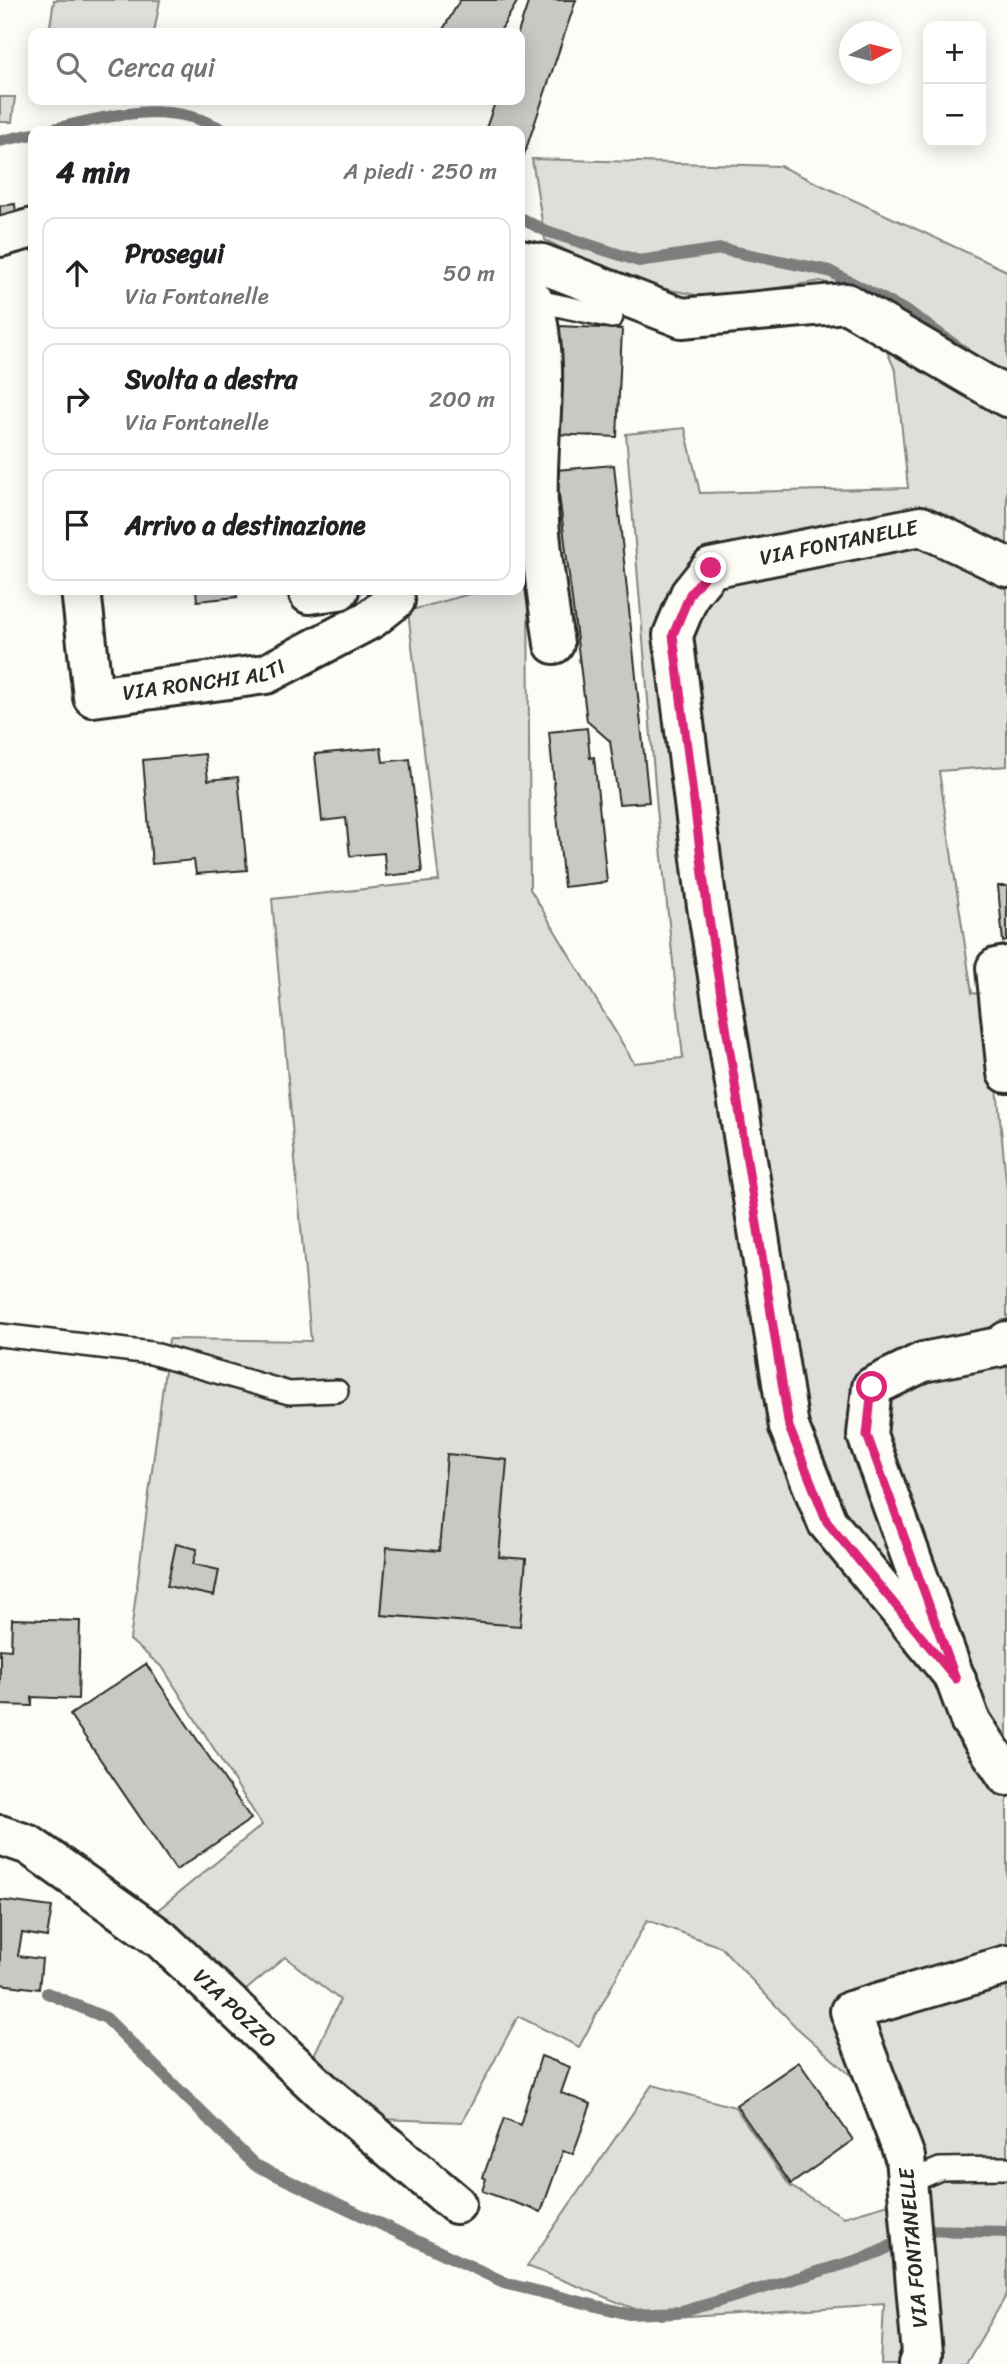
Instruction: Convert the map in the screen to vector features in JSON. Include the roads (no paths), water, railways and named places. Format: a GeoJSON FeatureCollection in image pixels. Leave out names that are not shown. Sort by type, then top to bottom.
{"type":"FeatureCollection","features":[{"type":"Feature","properties":{"kind":"street"},"geometry":{"type":"LineString","coordinates":[[0,237],[28,229]]}},
{"type":"Feature","properties":{"kind":"street"},"geometry":{"type":"LineString","coordinates":[[525,261],[542,264],[682,318],[846,303],[1007,397]]}},
{"type":"Feature","properties":{"kind":"street"},"geometry":{"type":"LineString","coordinates":[[526,299],[542,337],[544,380],[538,504],[554,644]]}},
{"type":"Feature","properties":{"kind":"street","name":"VIA FONTANELLE"},"geometry":{"type":"LineString","coordinates":[[956,1679],[827,1522],[789,1427],[707,906],[673,635],[690,594],[711,568],[921,526],[1007,567]]}},
{"type":"Feature","properties":{"kind":"street","name":"VIA RONCHI ALTI"},"geometry":{"type":"LineString","coordinates":[[82,595],[93,697],[266,674],[371,618],[396,600],[395,595]]}},
{"type":"Feature","properties":{"kind":"street"},"geometry":{"type":"LineString","coordinates":[[1007,966],[996,968],[1007,1073]]}},
{"type":"Feature","properties":{"kind":"street","name":"VIA FONTANELLE"},"geometry":{"type":"LineString","coordinates":[[1007,1341],[999,1347],[923,1362],[872,1387],[867,1435],[970,1720],[1007,1776]]}},
{"type":"Feature","properties":{"kind":"street","name":"VIA POZZO"},"geometry":{"type":"LineString","coordinates":[[0,1835],[29,1845],[161,1939],[321,2090],[456,2204]]}},
{"type":"Feature","properties":{"kind":"street","name":"VIA FONTANELLE"},"geometry":{"type":"LineString","coordinates":[[918,2364],[922,2355],[905,2157],[850,2011],[1007,1965]]}},
{"type":"Feature","properties":{"kind":"lane"},"geometry":{"type":"LineString","coordinates":[[526,299],[612,317]]}},
{"type":"Feature","properties":{"kind":"lane"},"geometry":{"type":"LineString","coordinates":[[0,1335],[152,1353],[289,1393],[337,1391]]}},
{"type":"Feature","properties":{"kind":"lane"},"geometry":{"type":"LineString","coordinates":[[907,2183],[940,2169],[1007,2168]]}},
{"type":"Feature","properties":{"kind":"waterway"},"geometry":{"type":"LineString","coordinates":[[67,126],[113,116],[158,112],[181,114],[215,126]]}},
{"type":"Feature","properties":{"kind":"waterway"},"geometry":{"type":"LineString","coordinates":[[0,141],[28,135]]}},
{"type":"Feature","properties":{"kind":"waterway"},"geometry":{"type":"LineString","coordinates":[[525,220],[546,231],[639,261],[721,249],[829,271],[910,313],[963,351]]}},
{"type":"Feature","properties":{"kind":"waterway"},"geometry":{"type":"LineString","coordinates":[[47,1993],[106,2018],[255,2165],[508,2284],[629,2314],[682,2312],[868,2257],[924,2230],[1007,2232]]}}]}
